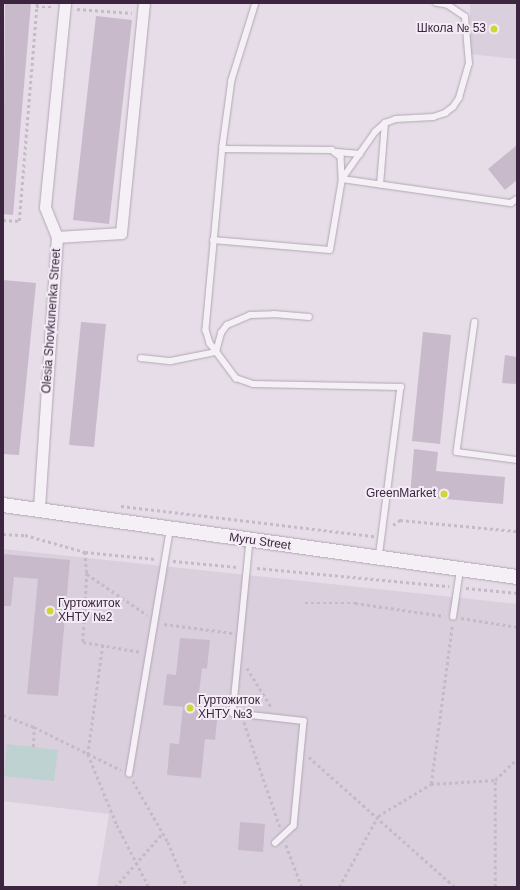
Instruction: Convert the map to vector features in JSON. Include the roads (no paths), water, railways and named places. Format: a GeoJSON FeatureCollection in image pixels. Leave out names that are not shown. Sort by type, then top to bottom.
{"type":"FeatureCollection","features":[{"type":"Feature","properties":{"kind":"street","name":"Olesia Shovkunenka Street"},"geometry":{"type":"LineString","coordinates":[[39,508],[57,237],[121,233],[144,3]]}},
{"type":"Feature","properties":{"kind":"street"},"geometry":{"type":"LineString","coordinates":[[57,237],[45,208],[64,5]]}},
{"type":"Feature","properties":{"kind":"street","name":"Myru Street"},"geometry":{"type":"LineString","coordinates":[[3,505],[39,508],[250,540],[517,577]]}},
{"type":"Feature","properties":{"kind":"lane"},"geometry":{"type":"LineString","coordinates":[[256,3],[232,80],[213,240],[206,330],[210,343],[236,378],[253,384],[401,387],[379,558]]}},
{"type":"Feature","properties":{"kind":"lane"},"geometry":{"type":"LineString","coordinates":[[342,179],[385,123],[396,119],[433,117],[445,113],[453,107],[459,98],[469,64],[465,17],[447,5],[436,3]]}},
{"type":"Feature","properties":{"kind":"lane"},"geometry":{"type":"LineString","coordinates":[[380,185],[385,123]]}},
{"type":"Feature","properties":{"kind":"lane"},"geometry":{"type":"LineString","coordinates":[[223,149],[324,148],[337,152],[360,154]]}},
{"type":"Feature","properties":{"kind":"lane"},"geometry":{"type":"LineString","coordinates":[[213,240],[330,250],[344,164],[337,152]]}},
{"type":"Feature","properties":{"kind":"lane"},"geometry":{"type":"LineString","coordinates":[[342,179],[511,203],[517,199]]}},
{"type":"Feature","properties":{"kind":"lane"},"geometry":{"type":"LineString","coordinates":[[216,352],[221,333],[236,319],[274,314],[309,317]]}},
{"type":"Feature","properties":{"kind":"lane"},"geometry":{"type":"LineString","coordinates":[[475,322],[457,452],[517,460]]}},
{"type":"Feature","properties":{"kind":"lane"},"geometry":{"type":"LineString","coordinates":[[141,358],[171,360],[216,352]]}},
{"type":"Feature","properties":{"kind":"lane"},"geometry":{"type":"LineString","coordinates":[[129,774],[149,654],[153,619],[170,528]]}},
{"type":"Feature","properties":{"kind":"lane"},"geometry":{"type":"LineString","coordinates":[[250,540],[233,713],[304,721],[294,826],[276,843]]}},
{"type":"Feature","properties":{"kind":"lane"},"geometry":{"type":"LineString","coordinates":[[453,617],[460,570]]}},
{"type":"Feature","properties":{"kind":"place","name":"Школа № 53"},"geometry":{"type":"Point","coordinates":[494,29]}},
{"type":"Feature","properties":{"kind":"place","name":"GreenMarket"},"geometry":{"type":"Point","coordinates":[444,494]}},
{"type":"Feature","properties":{"kind":"place","name":"Гуртожиток ХНТУ №2"},"geometry":{"type":"Point","coordinates":[50,611]}},
{"type":"Feature","properties":{"kind":"place","name":"Гуртожиток ХНТУ №3"},"geometry":{"type":"Point","coordinates":[190,708]}}]}
